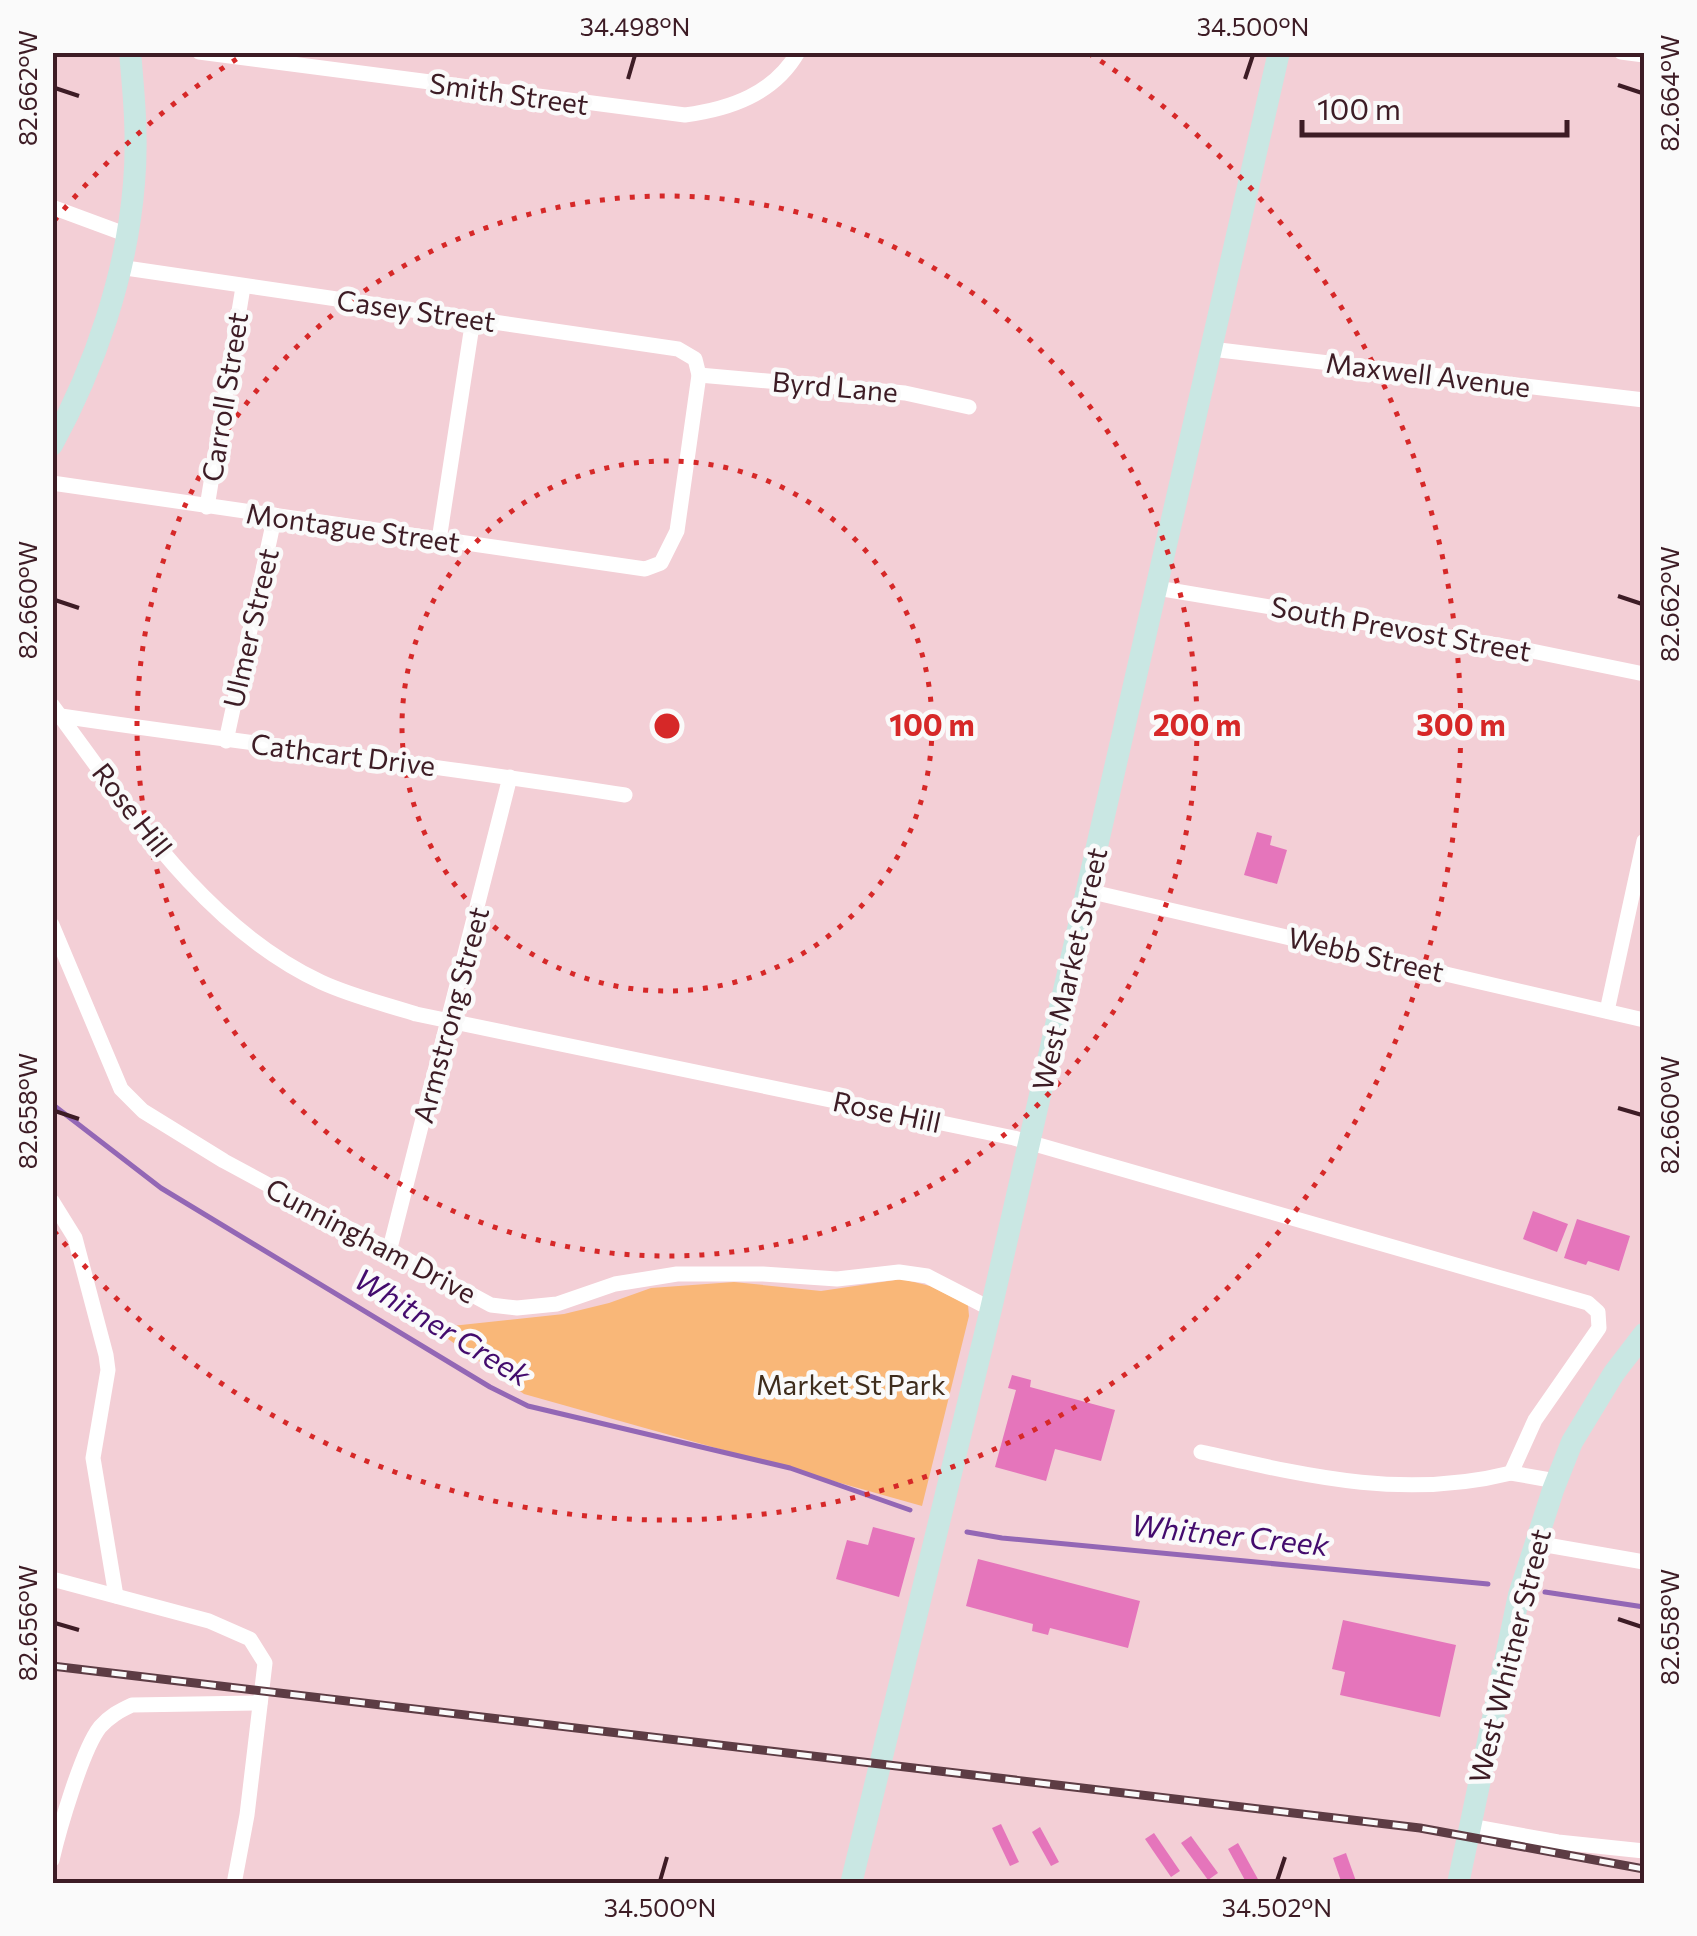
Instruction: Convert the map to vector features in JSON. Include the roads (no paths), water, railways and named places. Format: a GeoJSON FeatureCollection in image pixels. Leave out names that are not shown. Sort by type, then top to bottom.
{"type":"FeatureCollection","features":[{"type":"Feature","properties":{"kind":"street"},"geometry":{"type":"LineString","coordinates":[[52,446],[79,395],[119,266],[134,186],[136,139],[130,52]]}},
{"type":"Feature","properties":{"kind":"street","name":"Smith Street"},"geometry":{"type":"LineString","coordinates":[[199,52],[685,115],[721,110],[761,92],[789,68],[798,52]]}},
{"type":"Feature","properties":{"kind":"street","name":"West Market Street"},"geometry":{"type":"LineString","coordinates":[[851,1884],[992,1309],[1279,52]]}},
{"type":"Feature","properties":{"kind":"street"},"geometry":{"type":"LineString","coordinates":[[1621,52],[1644,55]]}},
{"type":"Feature","properties":{"kind":"street"},"geometry":{"type":"LineString","coordinates":[[52,207],[125,234]]}},
{"type":"Feature","properties":{"kind":"street","name":"Casey Street"},"geometry":{"type":"LineString","coordinates":[[119,266],[678,349],[695,359],[699,375]]}},
{"type":"Feature","properties":{"kind":"street","name":"Carroll Street"},"geometry":{"type":"LineString","coordinates":[[207,507],[243,287]]}},
{"type":"Feature","properties":{"kind":"street"},"geometry":{"type":"LineString","coordinates":[[440,540],[473,318]]}},
{"type":"Feature","properties":{"kind":"street","name":"Maxwell Avenue"},"geometry":{"type":"LineString","coordinates":[[1210,349],[1644,400]]}},
{"type":"Feature","properties":{"kind":"street","name":"Montague Street"},"geometry":{"type":"LineString","coordinates":[[52,483],[645,569],[661,563],[677,530],[699,375]]}},
{"type":"Feature","properties":{"kind":"street","name":"Byrd Lane"},"geometry":{"type":"LineString","coordinates":[[699,375],[905,393],[969,408]]}},
{"type":"Feature","properties":{"kind":"street","name":"Ulmer Street"},"geometry":{"type":"LineString","coordinates":[[226,740],[275,516]]}},
{"type":"Feature","properties":{"kind":"street","name":"South Prevost Street"},"geometry":{"type":"LineString","coordinates":[[1157,588],[1527,650],[1644,674]]}},
{"type":"Feature","properties":{"kind":"street","name":"Cathcart Drive"},"geometry":{"type":"LineString","coordinates":[[57,710],[226,740],[349,753],[625,795]]}},
{"type":"Feature","properties":{"kind":"street","name":"Rose Hill"},"geometry":{"type":"LineString","coordinates":[[57,710],[178,869],[222,916],[251,939],[322,982],[450,1022],[1030,1142],[1588,1303],[1598,1312],[1600,1328],[1535,1420],[1512,1473]]}},
{"type":"Feature","properties":{"kind":"street","name":"Armstrong Street"},"geometry":{"type":"LineString","coordinates":[[389,1252],[510,776]]}},
{"type":"Feature","properties":{"kind":"street"},"geometry":{"type":"LineString","coordinates":[[1606,1012],[1644,841]]}},
{"type":"Feature","properties":{"kind":"street","name":"Webb Street"},"geometry":{"type":"LineString","coordinates":[[1088,891],[1644,1020]]}},
{"type":"Feature","properties":{"kind":"street","name":"Cunningham Drive"},"geometry":{"type":"LineString","coordinates":[[52,925],[122,1089],[143,1111],[224,1161],[490,1306],[557,1304],[615,1284],[677,1274],[837,1279],[899,1272],[926,1276],[992,1309]]}},
{"type":"Feature","properties":{"kind":"street"},"geometry":{"type":"LineString","coordinates":[[52,1201],[75,1238],[106,1355],[108,1370],[93,1458],[116,1596]]}},
{"type":"Feature","properties":{"kind":"street","name":"West Whitner Street"},"geometry":{"type":"LineString","coordinates":[[1458,1884],[1519,1595],[1535,1542],[1571,1444],[1614,1373],[1644,1334]]}},
{"type":"Feature","properties":{"kind":"street"},"geometry":{"type":"LineString","coordinates":[[1201,1452],[1316,1478],[1379,1486],[1469,1484],[1512,1473],[1556,1481]]}},
{"type":"Feature","properties":{"kind":"street"},"geometry":{"type":"LineString","coordinates":[[1535,1542],[1644,1562]]}},
{"type":"Feature","properties":{"kind":"street"},"geometry":{"type":"LineString","coordinates":[[52,1579],[209,1621],[250,1639],[265,1663],[234,1884]]}},
{"type":"Feature","properties":{"kind":"street"},"geometry":{"type":"LineString","coordinates":[[52,1860],[61,1822],[97,1731],[114,1714],[132,1705],[260,1703]]}},
{"type":"Feature","properties":{"kind":"street"},"geometry":{"type":"LineString","coordinates":[[1470,1826],[1558,1842],[1644,1851]]}},
{"type":"Feature","properties":{"kind":"waterway","name":"Whitner Creek"},"geometry":{"type":"LineString","coordinates":[[52,1104],[161,1188],[490,1387],[528,1406],[790,1468],[910,1510]]}},
{"type":"Feature","properties":{"kind":"waterway","name":"Whitner Creek"},"geometry":{"type":"LineString","coordinates":[[967,1532],[1488,1584]]}},
{"type":"Feature","properties":{"kind":"waterway","name":"Whitner Creek"},"geometry":{"type":"LineString","coordinates":[[1545,1592],[1644,1607]]}},
{"type":"Feature","properties":{"kind":"railway"},"geometry":{"type":"LineString","coordinates":[[52,1666],[1420,1828],[1644,1869]]}},
{"type":"Feature","properties":{"kind":"park label","name":"Market St Park"},"geometry":{"type":"Point","coordinates":[851,1385]}}]}
